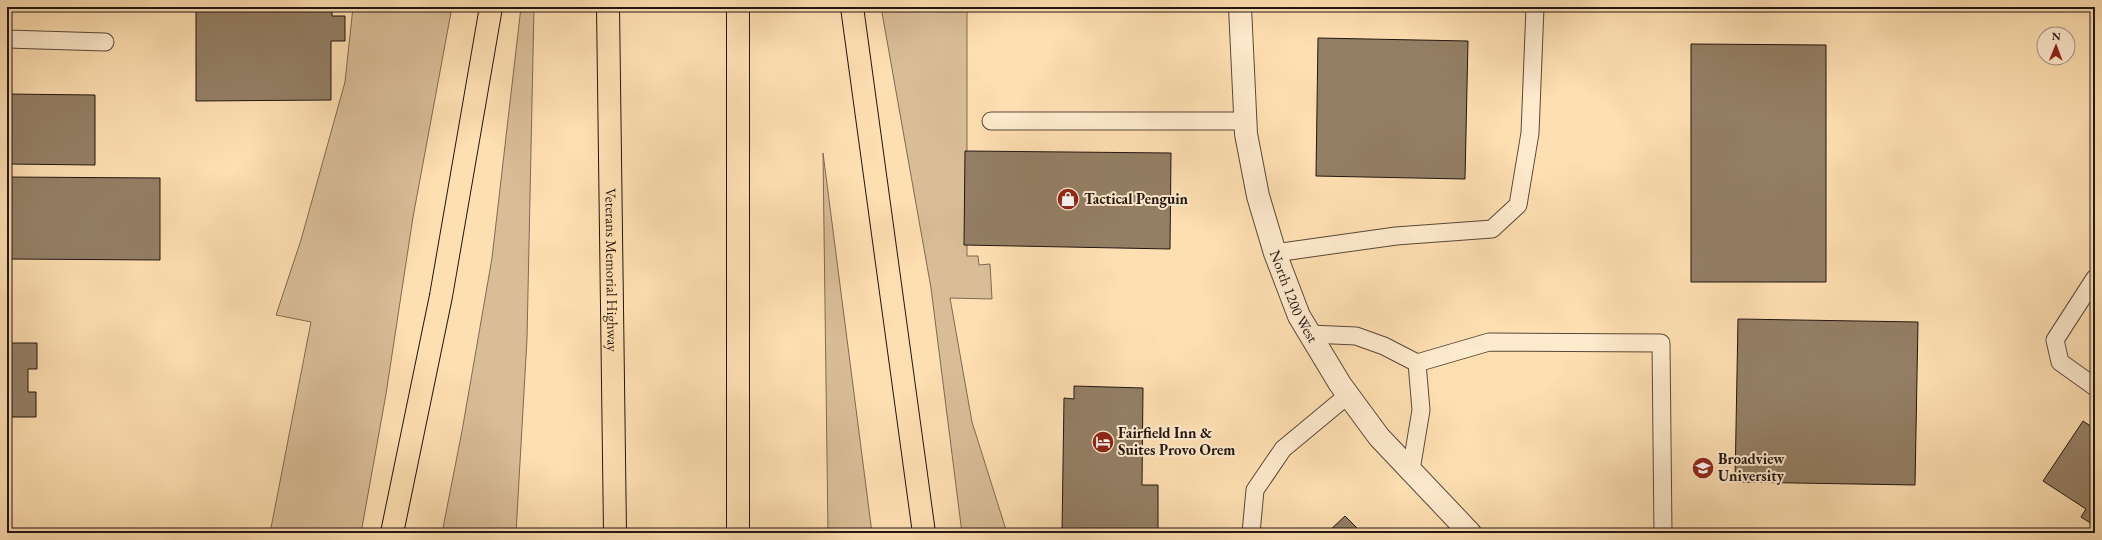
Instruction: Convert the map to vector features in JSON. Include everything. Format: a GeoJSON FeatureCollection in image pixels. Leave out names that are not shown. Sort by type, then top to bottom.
{"type":"FeatureCollection","features":[{"type":"Feature","properties":{"kind":"highway"},"geometry":{"type":"LineString","coordinates":[[392,533],[441,296],[491,7]]}},
{"type":"Feature","properties":{"kind":"highway","name":"Veterans Memorial Highway"},"geometry":{"type":"LineString","coordinates":[[608,7],[615,533]]}},
{"type":"Feature","properties":{"kind":"highway"},"geometry":{"type":"LineString","coordinates":[[738,7],[738,533]]}},
{"type":"Feature","properties":{"kind":"highway"},"geometry":{"type":"LineString","coordinates":[[852,7],[924,533]]}},
{"type":"Feature","properties":{"kind":"street","name":"North 1200 West"},"geometry":{"type":"LineString","coordinates":[[1240,7],[1246,121],[1258,196],[1275,253],[1299,316],[1348,395],[1379,437],[1470,533]]}},
{"type":"Feature","properties":{"kind":"lane"},"geometry":{"type":"LineString","coordinates":[[1275,253],[1396,236],[1492,229],[1518,205],[1530,133],[1535,7]]}},
{"type":"Feature","properties":{"kind":"lane"},"geometry":{"type":"LineString","coordinates":[[7,39],[105,42]]}},
{"type":"Feature","properties":{"kind":"lane"},"geometry":{"type":"LineString","coordinates":[[991,121],[1246,121]]}},
{"type":"Feature","properties":{"kind":"lane"},"geometry":{"type":"LineString","coordinates":[[2095,278],[2055,340],[2060,362],[2095,387]]}},
{"type":"Feature","properties":{"kind":"lane"},"geometry":{"type":"LineString","coordinates":[[1310,334],[1356,336],[1384,346],[1417,363],[1489,342],[1661,344],[1663,533]]}},
{"type":"Feature","properties":{"kind":"lane"},"geometry":{"type":"LineString","coordinates":[[1411,470],[1421,410],[1417,363]]}},
{"type":"Feature","properties":{"kind":"lane"},"geometry":{"type":"LineString","coordinates":[[1251,533],[1255,490],[1283,448],[1348,395]]}},
{"type":"Feature","properties":{"kind":"shaded area"},"geometry":{"type":"Polygon","coordinates":[[[353,7],[452,7],[413,217],[386,394],[361,533],[270,533],[311,322],[276,315],[301,240],[345,82],[353,7]]]}},
{"type":"Feature","properties":{"kind":"shaded area"},"geometry":{"type":"Polygon","coordinates":[[[521,7],[534,7],[527,339],[516,533],[442,533],[462,431],[492,258],[521,7]]]}},
{"type":"Feature","properties":{"kind":"shaded area"},"geometry":{"type":"Polygon","coordinates":[[[881,7],[967,7],[967,256],[978,256],[979,265],[990,264],[992,299],[950,298],[972,422],[1007,533],[962,533],[931,288],[881,7]]]}},
{"type":"Feature","properties":{"kind":"shaded area"},"geometry":{"type":"Polygon","coordinates":[[[823,153],[872,533],[828,533],[823,153]]]}},
{"type":"Feature","properties":{"kind":"building"},"geometry":{"type":"Polygon","coordinates":[[[196,7],[332,7],[332,16],[345,16],[345,41],[331,41],[331,100],[196,101],[196,7]]]}},
{"type":"Feature","properties":{"kind":"building"},"geometry":{"type":"Polygon","coordinates":[[[1318,38],[1468,41],[1465,179],[1316,176],[1318,38]]]}},
{"type":"Feature","properties":{"kind":"building"},"geometry":{"type":"Polygon","coordinates":[[[1691,44],[1826,45],[1826,282],[1691,282],[1691,44]]]}},
{"type":"Feature","properties":{"kind":"building"},"geometry":{"type":"Polygon","coordinates":[[[7,94],[95,95],[95,165],[7,164],[7,94]]]}},
{"type":"Feature","properties":{"kind":"building","name":"Tactical Penguin"},"geometry":{"type":"Polygon","coordinates":[[[965,151],[1171,153],[1170,249],[964,245],[965,151]]]}},
{"type":"Feature","properties":{"kind":"building"},"geometry":{"type":"Polygon","coordinates":[[[7,177],[160,178],[160,260],[7,259],[7,177]]]}},
{"type":"Feature","properties":{"kind":"building"},"geometry":{"type":"Polygon","coordinates":[[[1738,319],[1918,322],[1915,485],[1735,482],[1738,319]]]}},
{"type":"Feature","properties":{"kind":"building"},"geometry":{"type":"Polygon","coordinates":[[[7,343],[37,343],[37,369],[28,369],[28,392],[36,392],[36,417],[7,417],[7,343]]]}},
{"type":"Feature","properties":{"kind":"building","name":"Fairfield Inn & Suites Provo Orem"},"geometry":{"type":"Polygon","coordinates":[[[1074,386],[1143,388],[1142,485],[1158,485],[1158,533],[1062,533],[1064,398],[1074,399],[1074,386]]]}},
{"type":"Feature","properties":{"kind":"building"},"geometry":{"type":"Polygon","coordinates":[[[2083,421],[2095,429],[2095,526],[2081,517],[2086,509],[2043,481],[2083,421]]]}},
{"type":"Feature","properties":{"kind":"building"},"geometry":{"type":"Polygon","coordinates":[[[1345,516],[1362,533],[1327,533],[1345,516]]]}},
{"type":"Feature","properties":{"kind":"place","name":"Tactical Penguin"},"geometry":{"type":"Point","coordinates":[1068,199]}},
{"type":"Feature","properties":{"kind":"place","name":"Fairfield Inn & Suites Provo Orem"},"geometry":{"type":"Point","coordinates":[1103,442]}},
{"type":"Feature","properties":{"kind":"place","name":"Broadview University"},"geometry":{"type":"Point","coordinates":[1703,468]}}]}
